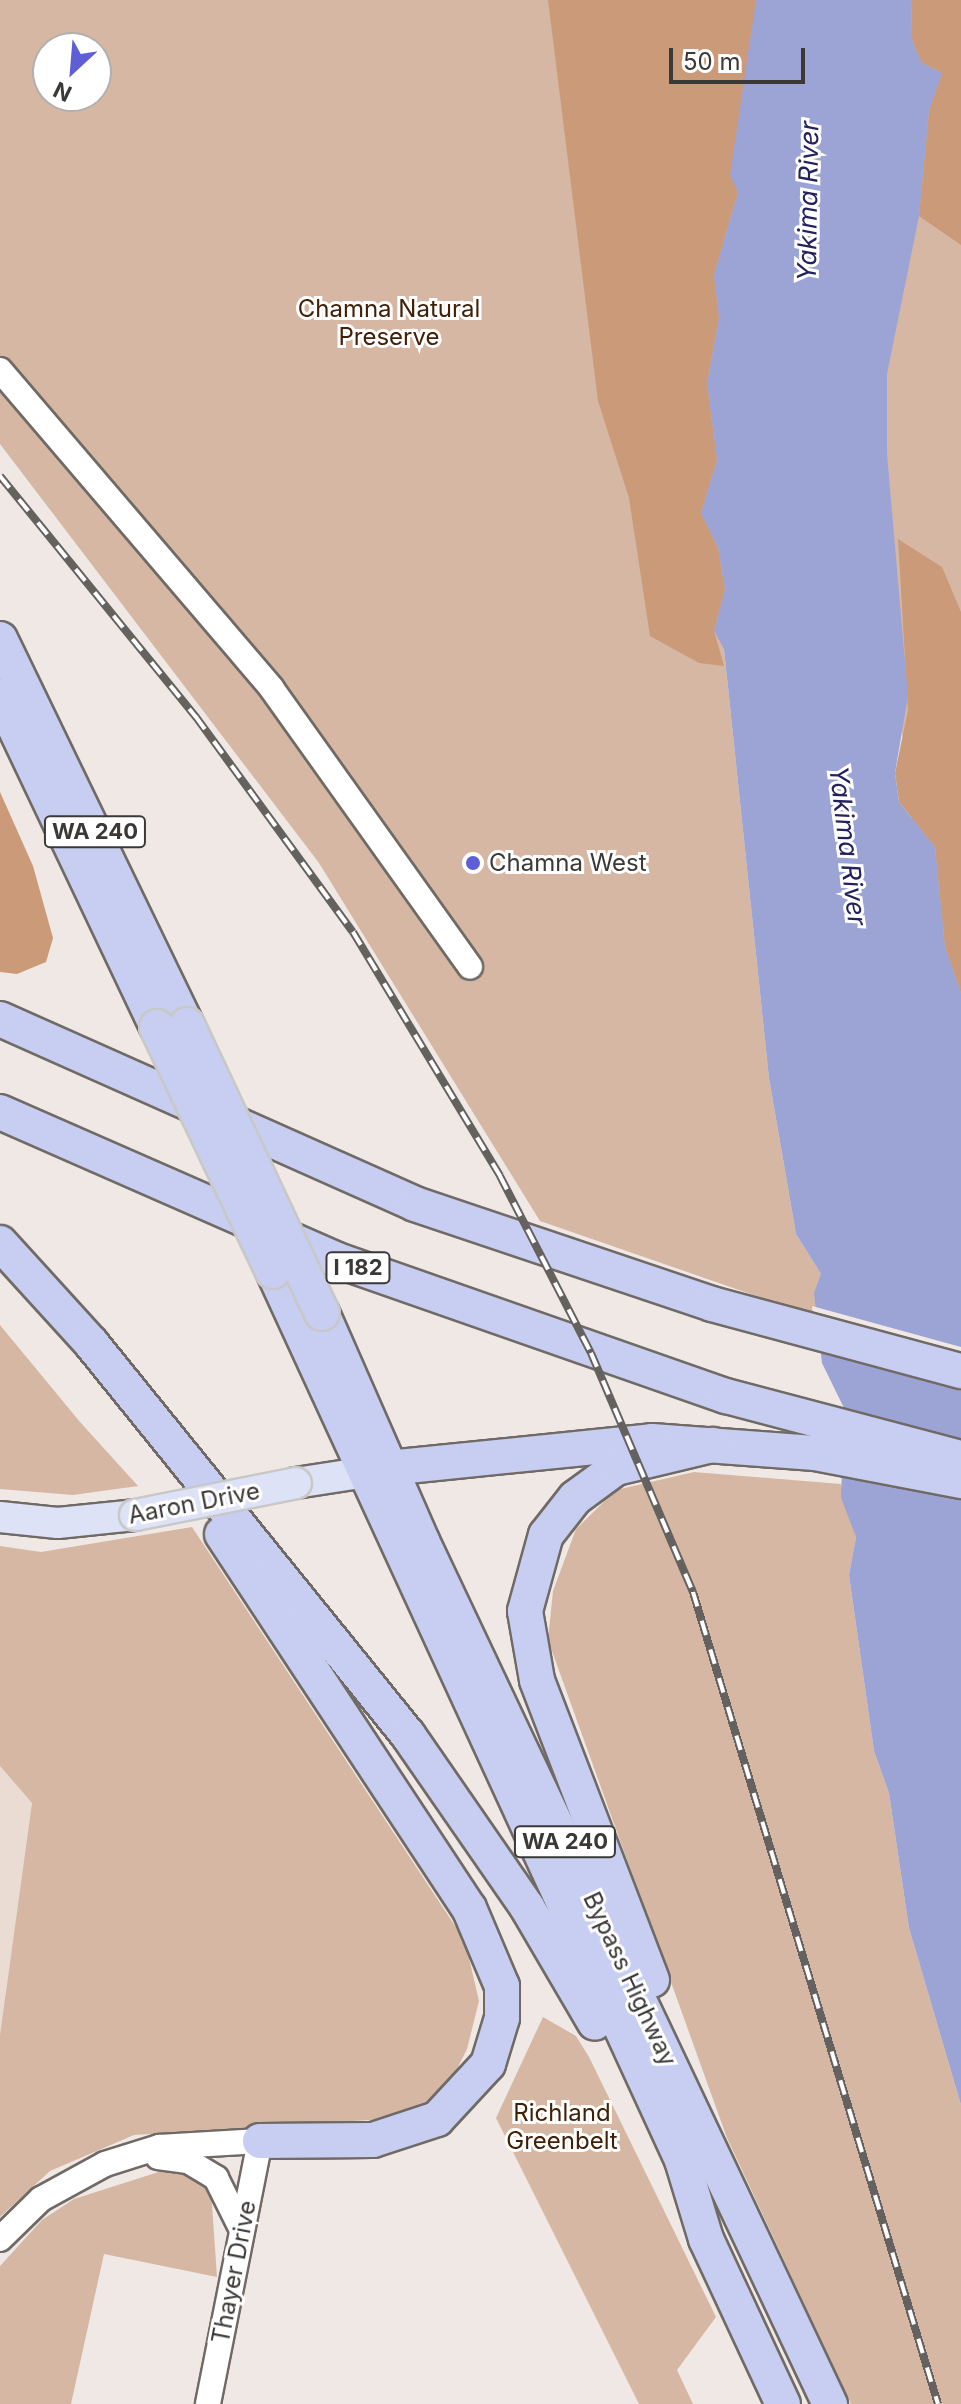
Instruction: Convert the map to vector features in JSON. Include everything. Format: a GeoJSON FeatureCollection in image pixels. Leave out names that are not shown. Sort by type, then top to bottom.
{"type":"FeatureCollection","features":[{"type":"Feature","properties":{"kind":"highway","name":"WA 240"},"geometry":{"type":"LineString","coordinates":[[0,639],[172,1026],[310,1319],[375,1470]]}},
{"type":"Feature","properties":{"kind":"highway"},"geometry":{"type":"LineString","coordinates":[[0,696],[172,1026]]}},
{"type":"Feature","properties":{"kind":"highway"},"geometry":{"type":"LineString","coordinates":[[0,1019],[415,1204],[712,1304],[961,1371]]}},
{"type":"Feature","properties":{"kind":"highway","name":"I 182"},"geometry":{"type":"LineString","coordinates":[[0,1112],[337,1260],[726,1396],[961,1458]]}},
{"type":"Feature","properties":{"kind":"highway","name":"WA 240"},"geometry":{"type":"LineString","coordinates":[[0,1243],[129,1389],[408,1735],[486,1846],[582,1997],[706,2239]]}},
{"type":"Feature","properties":{"kind":"highway"},"geometry":{"type":"LineString","coordinates":[[129,1389],[469,1908],[502,1986],[502,2018],[488,2064],[437,2119],[373,2140],[260,2141]]}},
{"type":"Feature","properties":{"kind":"highway"},"geometry":{"type":"LineString","coordinates":[[375,1470],[594,1442],[712,1445],[815,1453],[961,1481]]}},
{"type":"Feature","properties":{"kind":"highway"},"geometry":{"type":"LineString","coordinates":[[712,1445],[616,1468],[575,1498],[546,1535],[525,1611],[537,1680],[742,2215]]}},
{"type":"Feature","properties":{"kind":"highway","name":"Bypass Highway"},"geometry":{"type":"LineString","coordinates":[[375,1470],[742,2215],[830,2404]]}},
{"type":"Feature","properties":{"kind":"highway","name":"Bypass Highway"},"geometry":{"type":"LineString","coordinates":[[375,1470],[682,2160],[706,2239],[783,2404]]}},
{"type":"Feature","properties":{"kind":"main road","name":"Aaron Drive"},"geometry":{"type":"LineString","coordinates":[[0,1517],[58,1523],[135,1515],[375,1470]]}},
{"type":"Feature","properties":{"kind":"street"},"geometry":{"type":"LineString","coordinates":[[0,370],[247,658],[470,967]]}},
{"type":"Feature","properties":{"kind":"street"},"geometry":{"type":"LineString","coordinates":[[0,2239],[52,2192],[128,2156],[260,2141]]}},
{"type":"Feature","properties":{"kind":"street","name":"Thayer Drive"},"geometry":{"type":"LineString","coordinates":[[208,2404],[260,2141]]}},
{"type":"Feature","properties":{"kind":"street"},"geometry":{"type":"LineString","coordinates":[[128,2156],[200,2166],[228,2195],[242,2230]]}},
{"type":"Feature","properties":{"kind":"shaded area"},"geometry":{"type":"Polygon","coordinates":[[[548,0],[756,0],[738,192],[714,275],[719,318],[707,383],[717,460],[701,513],[718,548],[725,589],[714,631],[724,666],[699,663],[650,636],[629,498],[598,401],[548,0]]]}},
{"type":"Feature","properties":{"kind":"shaded area"},"geometry":{"type":"Polygon","coordinates":[[[912,0],[961,0],[961,245],[919,216],[929,111],[942,73],[921,62],[911,37],[912,0]]]}},
{"type":"Feature","properties":{"kind":"shaded area"},"geometry":{"type":"Polygon","coordinates":[[[898,539],[942,567],[961,612],[961,993],[945,947],[935,847],[899,802],[895,773],[908,710],[898,539]]]}},
{"type":"Feature","properties":{"kind":"shaded area"},"geometry":{"type":"Polygon","coordinates":[[[0,792],[33,866],[53,938],[46,962],[17,974],[0,972],[0,792]]]}},
{"type":"Feature","properties":{"kind":"shaded area"},"geometry":{"type":"Polygon","coordinates":[[[0,1766],[32,1803],[0,2035],[0,1766]]]}},
{"type":"Feature","properties":{"kind":"green space","name":"Chamna Natural Preserve"},"geometry":{"type":"Polygon","coordinates":[[[0,0],[756,0],[724,649],[769,1078],[796,1234],[821,1274],[817,1317],[540,1221],[319,863],[0,444],[0,0]]]}},
{"type":"Feature","properties":{"kind":"green space"},"geometry":{"type":"Polygon","coordinates":[[[889,0],[961,0],[961,1240],[860,372],[889,0]]]}},
{"type":"Feature","properties":{"kind":"green space"},"geometry":{"type":"Polygon","coordinates":[[[0,1325],[138,1486],[73,1495],[0,1489],[0,1325]]]}},
{"type":"Feature","properties":{"kind":"green space"},"geometry":{"type":"Polygon","coordinates":[[[694,1472],[841,1484],[856,1537],[849,1575],[874,1751],[889,1793],[909,1928],[961,2105],[961,2404],[851,2404],[727,2138],[548,1640],[553,1591],[576,1529],[616,1490],[694,1472]]]}},
{"type":"Feature","properties":{"kind":"green space"},"geometry":{"type":"Polygon","coordinates":[[[192,1527],[465,1941],[479,2001],[467,2049],[446,2091],[401,2118],[134,2135],[50,2171],[0,2217],[0,2035],[32,1803],[0,1766],[0,1546],[41,1552],[192,1527]]]}},
{"type":"Feature","properties":{"kind":"green space","name":"Richland Greenbelt"},"geometry":{"type":"Polygon","coordinates":[[[543,2017],[576,2036],[589,2057],[716,2317],[677,2370],[693,2404],[639,2404],[496,2118],[543,2017]]]}},
{"type":"Feature","properties":{"kind":"green space"},"geometry":{"type":"Polygon","coordinates":[[[168,2169],[186,2171],[211,2190],[217,2277],[104,2254],[71,2404],[0,2404],[0,2266],[42,2220],[74,2199],[168,2169]]]}},
{"type":"Feature","properties":{"kind":"water","name":"Yakima River"},"geometry":{"type":"Polygon","coordinates":[[[756,0],[912,0],[911,37],[921,62],[942,73],[929,111],[919,216],[887,374],[887,454],[908,696],[895,773],[899,802],[935,847],[945,947],[961,993],[961,2105],[909,1928],[889,1793],[874,1751],[849,1575],[856,1537],[841,1498],[844,1408],[822,1363],[814,1293],[821,1274],[796,1234],[769,1078],[724,649],[714,631],[725,589],[718,548],[701,513],[717,460],[707,383],[719,318],[714,275],[738,192],[730,175],[756,0]]]}},
{"type":"Feature","properties":{"kind":"pier"},"geometry":{"type":"Polygon","coordinates":[[[812,1306],[961,1347],[961,1391],[817,1352],[812,1306]]]}},
{"type":"Feature","properties":{"kind":"railway"},"geometry":{"type":"LineString","coordinates":[[0,476],[196,717],[353,932],[500,1176],[591,1353],[693,1592],[938,2404]]}},
{"type":"Feature","properties":{"kind":"place","name":"Chamna West"},"geometry":{"type":"Point","coordinates":[473,863]}}]}
